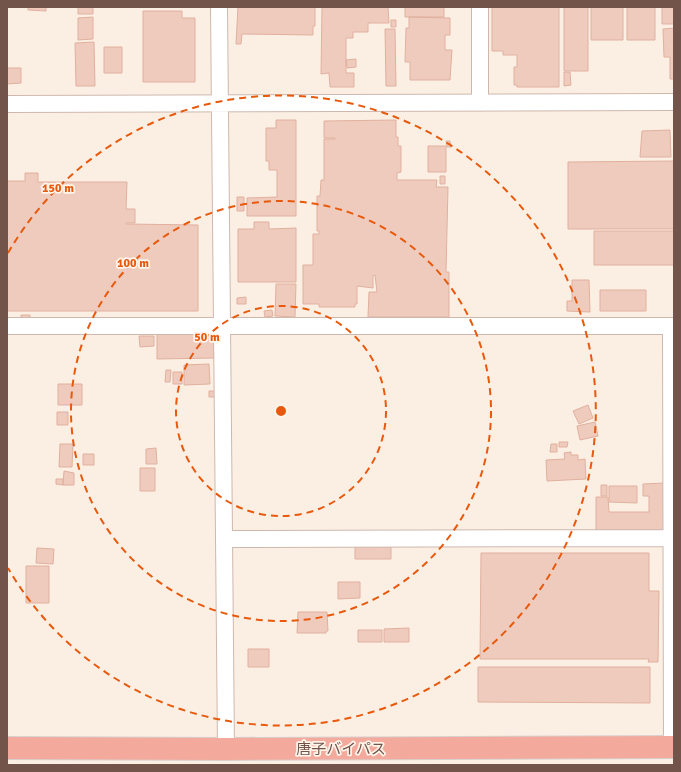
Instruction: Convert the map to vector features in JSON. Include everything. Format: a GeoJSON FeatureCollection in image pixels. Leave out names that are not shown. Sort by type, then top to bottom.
{"type":"FeatureCollection","features":[{"type":"Feature","properties":{"kind":"highway","name":"唐子バイパス"},"geometry":{"type":"LineString","coordinates":[[7,748],[226,749],[673,747]]}},
{"type":"Feature","properties":{"kind":"street"},"geometry":{"type":"LineString","coordinates":[[219,7],[226,749]]}},
{"type":"Feature","properties":{"kind":"street"},"geometry":{"type":"LineString","coordinates":[[480,7],[480,103]]}},
{"type":"Feature","properties":{"kind":"street"},"geometry":{"type":"LineString","coordinates":[[7,104],[674,102]]}},
{"type":"Feature","properties":{"kind":"street"},"geometry":{"type":"LineString","coordinates":[[7,326],[672,326],[673,747]]}},
{"type":"Feature","properties":{"kind":"street"},"geometry":{"type":"LineString","coordinates":[[224,539],[673,538]]}},
{"type":"Feature","properties":{"kind":"building"},"geometry":{"type":"Polygon","coordinates":[[[28,7],[46,7],[46,11],[28,10],[28,7]]]}},
{"type":"Feature","properties":{"kind":"building"},"geometry":{"type":"Polygon","coordinates":[[[78,7],[93,7],[93,14],[78,14],[78,7]]]}},
{"type":"Feature","properties":{"kind":"building"},"geometry":{"type":"Polygon","coordinates":[[[238,7],[315,7],[315,26],[313,26],[313,35],[242,34],[241,44],[236,44],[238,7]]]}},
{"type":"Feature","properties":{"kind":"building"},"geometry":{"type":"Polygon","coordinates":[[[322,7],[388,7],[389,23],[368,23],[368,32],[353,32],[353,38],[346,38],[346,73],[354,73],[354,87],[330,87],[329,73],[321,74],[322,7]]]}},
{"type":"Feature","properties":{"kind":"building"},"geometry":{"type":"Polygon","coordinates":[[[405,7],[444,7],[444,17],[405,17],[405,7]]]}},
{"type":"Feature","properties":{"kind":"building"},"geometry":{"type":"Polygon","coordinates":[[[492,7],[559,7],[559,87],[517,87],[517,85],[514,85],[514,67],[517,67],[517,55],[503,55],[503,51],[492,51],[492,7]]]}},
{"type":"Feature","properties":{"kind":"building"},"geometry":{"type":"Polygon","coordinates":[[[564,7],[588,7],[588,71],[564,71],[564,7]]]}},
{"type":"Feature","properties":{"kind":"building"},"geometry":{"type":"Polygon","coordinates":[[[591,7],[623,7],[623,40],[591,40],[591,7]]]}},
{"type":"Feature","properties":{"kind":"building"},"geometry":{"type":"Polygon","coordinates":[[[627,7],[655,7],[655,40],[627,40],[627,7]]]}},
{"type":"Feature","properties":{"kind":"building"},"geometry":{"type":"Polygon","coordinates":[[[662,7],[674,7],[674,24],[662,24],[662,7]]]}},
{"type":"Feature","properties":{"kind":"building"},"geometry":{"type":"Polygon","coordinates":[[[143,11],[182,11],[182,18],[195,18],[195,82],[143,82],[143,11]]]}},
{"type":"Feature","properties":{"kind":"building"},"geometry":{"type":"Polygon","coordinates":[[[93,17],[93,39],[78,40],[78,18],[93,17]]]}},
{"type":"Feature","properties":{"kind":"building"},"geometry":{"type":"Polygon","coordinates":[[[409,17],[450,18],[450,35],[445,35],[445,50],[452,50],[450,80],[410,80],[410,62],[405,62],[406,28],[409,28],[409,17]]]}},
{"type":"Feature","properties":{"kind":"building"},"geometry":{"type":"Polygon","coordinates":[[[391,20],[396,20],[396,27],[391,27],[391,20]]]}},
{"type":"Feature","properties":{"kind":"building"},"geometry":{"type":"Polygon","coordinates":[[[674,28],[674,79],[670,79],[670,57],[664,57],[663,29],[674,28]]]}},
{"type":"Feature","properties":{"kind":"building"},"geometry":{"type":"Polygon","coordinates":[[[385,29],[395,29],[396,86],[386,86],[385,29]]]}},
{"type":"Feature","properties":{"kind":"building"},"geometry":{"type":"Polygon","coordinates":[[[94,42],[95,86],[76,86],[75,43],[94,42]]]}},
{"type":"Feature","properties":{"kind":"building"},"geometry":{"type":"Polygon","coordinates":[[[104,47],[122,47],[122,73],[104,73],[104,47]]]}},
{"type":"Feature","properties":{"kind":"building"},"geometry":{"type":"Polygon","coordinates":[[[356,59],[356,67],[347,68],[346,60],[356,59]]]}},
{"type":"Feature","properties":{"kind":"building"},"geometry":{"type":"Polygon","coordinates":[[[7,68],[21,68],[21,83],[7,84],[7,68]]]}},
{"type":"Feature","properties":{"kind":"building"},"geometry":{"type":"Polygon","coordinates":[[[564,72],[570,72],[571,85],[564,86],[564,72]]]}},
{"type":"Feature","properties":{"kind":"building"},"geometry":{"type":"Polygon","coordinates":[[[276,120],[296,120],[296,216],[247,216],[247,198],[277,197],[277,170],[269,170],[269,161],[266,161],[266,128],[276,128],[276,120]]]}},
{"type":"Feature","properties":{"kind":"building"},"geometry":{"type":"Polygon","coordinates":[[[396,120],[396,137],[398,137],[398,146],[401,146],[401,172],[397,173],[397,180],[437,180],[436,187],[448,187],[446,272],[449,272],[449,317],[368,317],[369,292],[377,292],[375,275],[373,276],[373,288],[357,286],[357,304],[355,304],[355,307],[319,307],[319,304],[303,304],[303,265],[313,265],[313,234],[319,234],[319,231],[317,231],[317,196],[320,196],[321,180],[324,180],[324,139],[335,139],[324,138],[324,121],[396,120]]]}},
{"type":"Feature","properties":{"kind":"building"},"geometry":{"type":"Polygon","coordinates":[[[670,130],[671,157],[640,157],[642,131],[670,130]]]}},
{"type":"Feature","properties":{"kind":"building"},"geometry":{"type":"Polygon","coordinates":[[[446,141],[450,141],[451,147],[447,147],[446,141]]]}},
{"type":"Feature","properties":{"kind":"building"},"geometry":{"type":"Polygon","coordinates":[[[428,146],[446,146],[446,172],[428,172],[428,146]]]}},
{"type":"Feature","properties":{"kind":"building"},"geometry":{"type":"Polygon","coordinates":[[[674,161],[674,229],[568,229],[568,162],[674,161]]]}},
{"type":"Feature","properties":{"kind":"building"},"geometry":{"type":"Polygon","coordinates":[[[25,173],[38,173],[38,182],[127,182],[126,209],[135,209],[135,223],[126,224],[198,225],[198,311],[7,311],[7,181],[25,181],[25,173]]]}},
{"type":"Feature","properties":{"kind":"building"},"geometry":{"type":"Polygon","coordinates":[[[440,176],[445,176],[445,184],[440,184],[440,176]]]}},
{"type":"Feature","properties":{"kind":"building"},"geometry":{"type":"Polygon","coordinates":[[[237,197],[244,197],[244,211],[237,211],[237,197]]]}},
{"type":"Feature","properties":{"kind":"building"},"geometry":{"type":"Polygon","coordinates":[[[254,222],[269,222],[269,229],[296,228],[296,282],[238,282],[238,229],[254,229],[254,222]]]}},
{"type":"Feature","properties":{"kind":"building"},"geometry":{"type":"Polygon","coordinates":[[[594,231],[674,231],[674,265],[594,265],[594,231]]]}},
{"type":"Feature","properties":{"kind":"building"},"geometry":{"type":"Polygon","coordinates":[[[572,280],[589,280],[590,312],[567,311],[567,301],[572,301],[572,280]]]}},
{"type":"Feature","properties":{"kind":"building"},"geometry":{"type":"Polygon","coordinates":[[[276,284],[296,284],[295,317],[275,316],[276,284]]]}},
{"type":"Feature","properties":{"kind":"building"},"geometry":{"type":"Polygon","coordinates":[[[600,290],[646,290],[646,311],[600,311],[600,290]]]}},
{"type":"Feature","properties":{"kind":"building"},"geometry":{"type":"Polygon","coordinates":[[[246,297],[246,304],[237,304],[237,298],[246,297]]]}},
{"type":"Feature","properties":{"kind":"building"},"geometry":{"type":"Polygon","coordinates":[[[272,310],[273,316],[265,317],[264,311],[272,310]]]}},
{"type":"Feature","properties":{"kind":"building"},"geometry":{"type":"Polygon","coordinates":[[[21,315],[30,315],[30,320],[21,320],[21,315]]]}},
{"type":"Feature","properties":{"kind":"building"},"geometry":{"type":"Polygon","coordinates":[[[157,331],[214,331],[214,358],[157,359],[157,331]]]}},
{"type":"Feature","properties":{"kind":"building"},"geometry":{"type":"Polygon","coordinates":[[[139,336],[154,336],[154,346],[140,347],[139,336]]]}},
{"type":"Feature","properties":{"kind":"building"},"geometry":{"type":"Polygon","coordinates":[[[209,364],[210,384],[184,385],[184,365],[209,364]]]}},
{"type":"Feature","properties":{"kind":"building"},"geometry":{"type":"Polygon","coordinates":[[[166,370],[171,370],[170,382],[165,382],[166,370]]]}},
{"type":"Feature","properties":{"kind":"building"},"geometry":{"type":"Polygon","coordinates":[[[173,372],[182,372],[182,384],[173,384],[173,372]]]}},
{"type":"Feature","properties":{"kind":"building"},"geometry":{"type":"Polygon","coordinates":[[[58,384],[82,384],[82,405],[58,405],[58,384]]]}},
{"type":"Feature","properties":{"kind":"building"},"geometry":{"type":"Polygon","coordinates":[[[209,391],[219,391],[220,397],[209,397],[209,391]]]}},
{"type":"Feature","properties":{"kind":"building"},"geometry":{"type":"Polygon","coordinates":[[[588,405],[593,418],[579,424],[573,411],[588,405]]]}},
{"type":"Feature","properties":{"kind":"building"},"geometry":{"type":"Polygon","coordinates":[[[57,412],[68,412],[68,425],[57,425],[57,412]]]}},
{"type":"Feature","properties":{"kind":"building"},"geometry":{"type":"Polygon","coordinates":[[[595,422],[598,436],[580,440],[577,426],[595,422]]]}},
{"type":"Feature","properties":{"kind":"building"},"geometry":{"type":"Polygon","coordinates":[[[559,442],[568,442],[567,447],[559,447],[559,442]]]}},
{"type":"Feature","properties":{"kind":"building"},"geometry":{"type":"Polygon","coordinates":[[[60,444],[73,444],[72,467],[59,467],[60,444]]]}},
{"type":"Feature","properties":{"kind":"building"},"geometry":{"type":"Polygon","coordinates":[[[551,444],[557,444],[557,452],[550,452],[551,444]]]}},
{"type":"Feature","properties":{"kind":"building"},"geometry":{"type":"Polygon","coordinates":[[[156,448],[157,464],[146,464],[146,449],[156,448]]]}},
{"type":"Feature","properties":{"kind":"building"},"geometry":{"type":"Polygon","coordinates":[[[571,452],[571,455],[578,455],[578,460],[585,459],[586,479],[547,481],[546,460],[565,459],[564,453],[571,452]]]}},
{"type":"Feature","properties":{"kind":"building"},"geometry":{"type":"Polygon","coordinates":[[[83,454],[94,454],[94,465],[83,465],[83,454]]]}},
{"type":"Feature","properties":{"kind":"building"},"geometry":{"type":"Polygon","coordinates":[[[140,468],[155,468],[155,491],[140,491],[140,468]]]}},
{"type":"Feature","properties":{"kind":"building"},"geometry":{"type":"Polygon","coordinates":[[[64,471],[74,473],[74,485],[63,485],[64,471]]]}},
{"type":"Feature","properties":{"kind":"building"},"geometry":{"type":"Polygon","coordinates":[[[56,479],[63,479],[63,485],[56,484],[56,479]]]}},
{"type":"Feature","properties":{"kind":"building"},"geometry":{"type":"Polygon","coordinates":[[[665,483],[665,532],[596,533],[596,497],[608,497],[609,512],[649,512],[649,496],[643,496],[643,484],[665,483]]]}},
{"type":"Feature","properties":{"kind":"building"},"geometry":{"type":"Polygon","coordinates":[[[601,485],[607,485],[607,496],[601,496],[601,485]]]}},
{"type":"Feature","properties":{"kind":"building"},"geometry":{"type":"Polygon","coordinates":[[[609,486],[637,486],[637,503],[609,502],[609,486]]]}},
{"type":"Feature","properties":{"kind":"building"},"geometry":{"type":"Polygon","coordinates":[[[355,546],[391,546],[391,559],[355,559],[355,546]]]}},
{"type":"Feature","properties":{"kind":"building"},"geometry":{"type":"Polygon","coordinates":[[[37,548],[54,549],[53,564],[36,563],[37,548]]]}},
{"type":"Feature","properties":{"kind":"building"},"geometry":{"type":"Polygon","coordinates":[[[481,553],[649,553],[649,591],[659,591],[658,662],[648,662],[649,659],[480,659],[481,553]]]}},
{"type":"Feature","properties":{"kind":"building"},"geometry":{"type":"Polygon","coordinates":[[[26,566],[49,566],[49,603],[26,603],[26,566]]]}},
{"type":"Feature","properties":{"kind":"building"},"geometry":{"type":"Polygon","coordinates":[[[338,582],[360,582],[360,598],[338,599],[338,582]]]}},
{"type":"Feature","properties":{"kind":"building"},"geometry":{"type":"Polygon","coordinates":[[[298,612],[327,612],[328,631],[326,631],[326,633],[297,633],[298,612]]]}},
{"type":"Feature","properties":{"kind":"building"},"geometry":{"type":"Polygon","coordinates":[[[409,628],[409,642],[384,642],[384,629],[409,628]]]}},
{"type":"Feature","properties":{"kind":"building"},"geometry":{"type":"Polygon","coordinates":[[[358,630],[382,630],[382,642],[358,642],[358,630]]]}},
{"type":"Feature","properties":{"kind":"building"},"geometry":{"type":"Polygon","coordinates":[[[248,649],[269,649],[269,667],[248,667],[248,649]]]}},
{"type":"Feature","properties":{"kind":"building"},"geometry":{"type":"Polygon","coordinates":[[[478,667],[650,667],[650,703],[478,702],[478,667]]]}}]}
